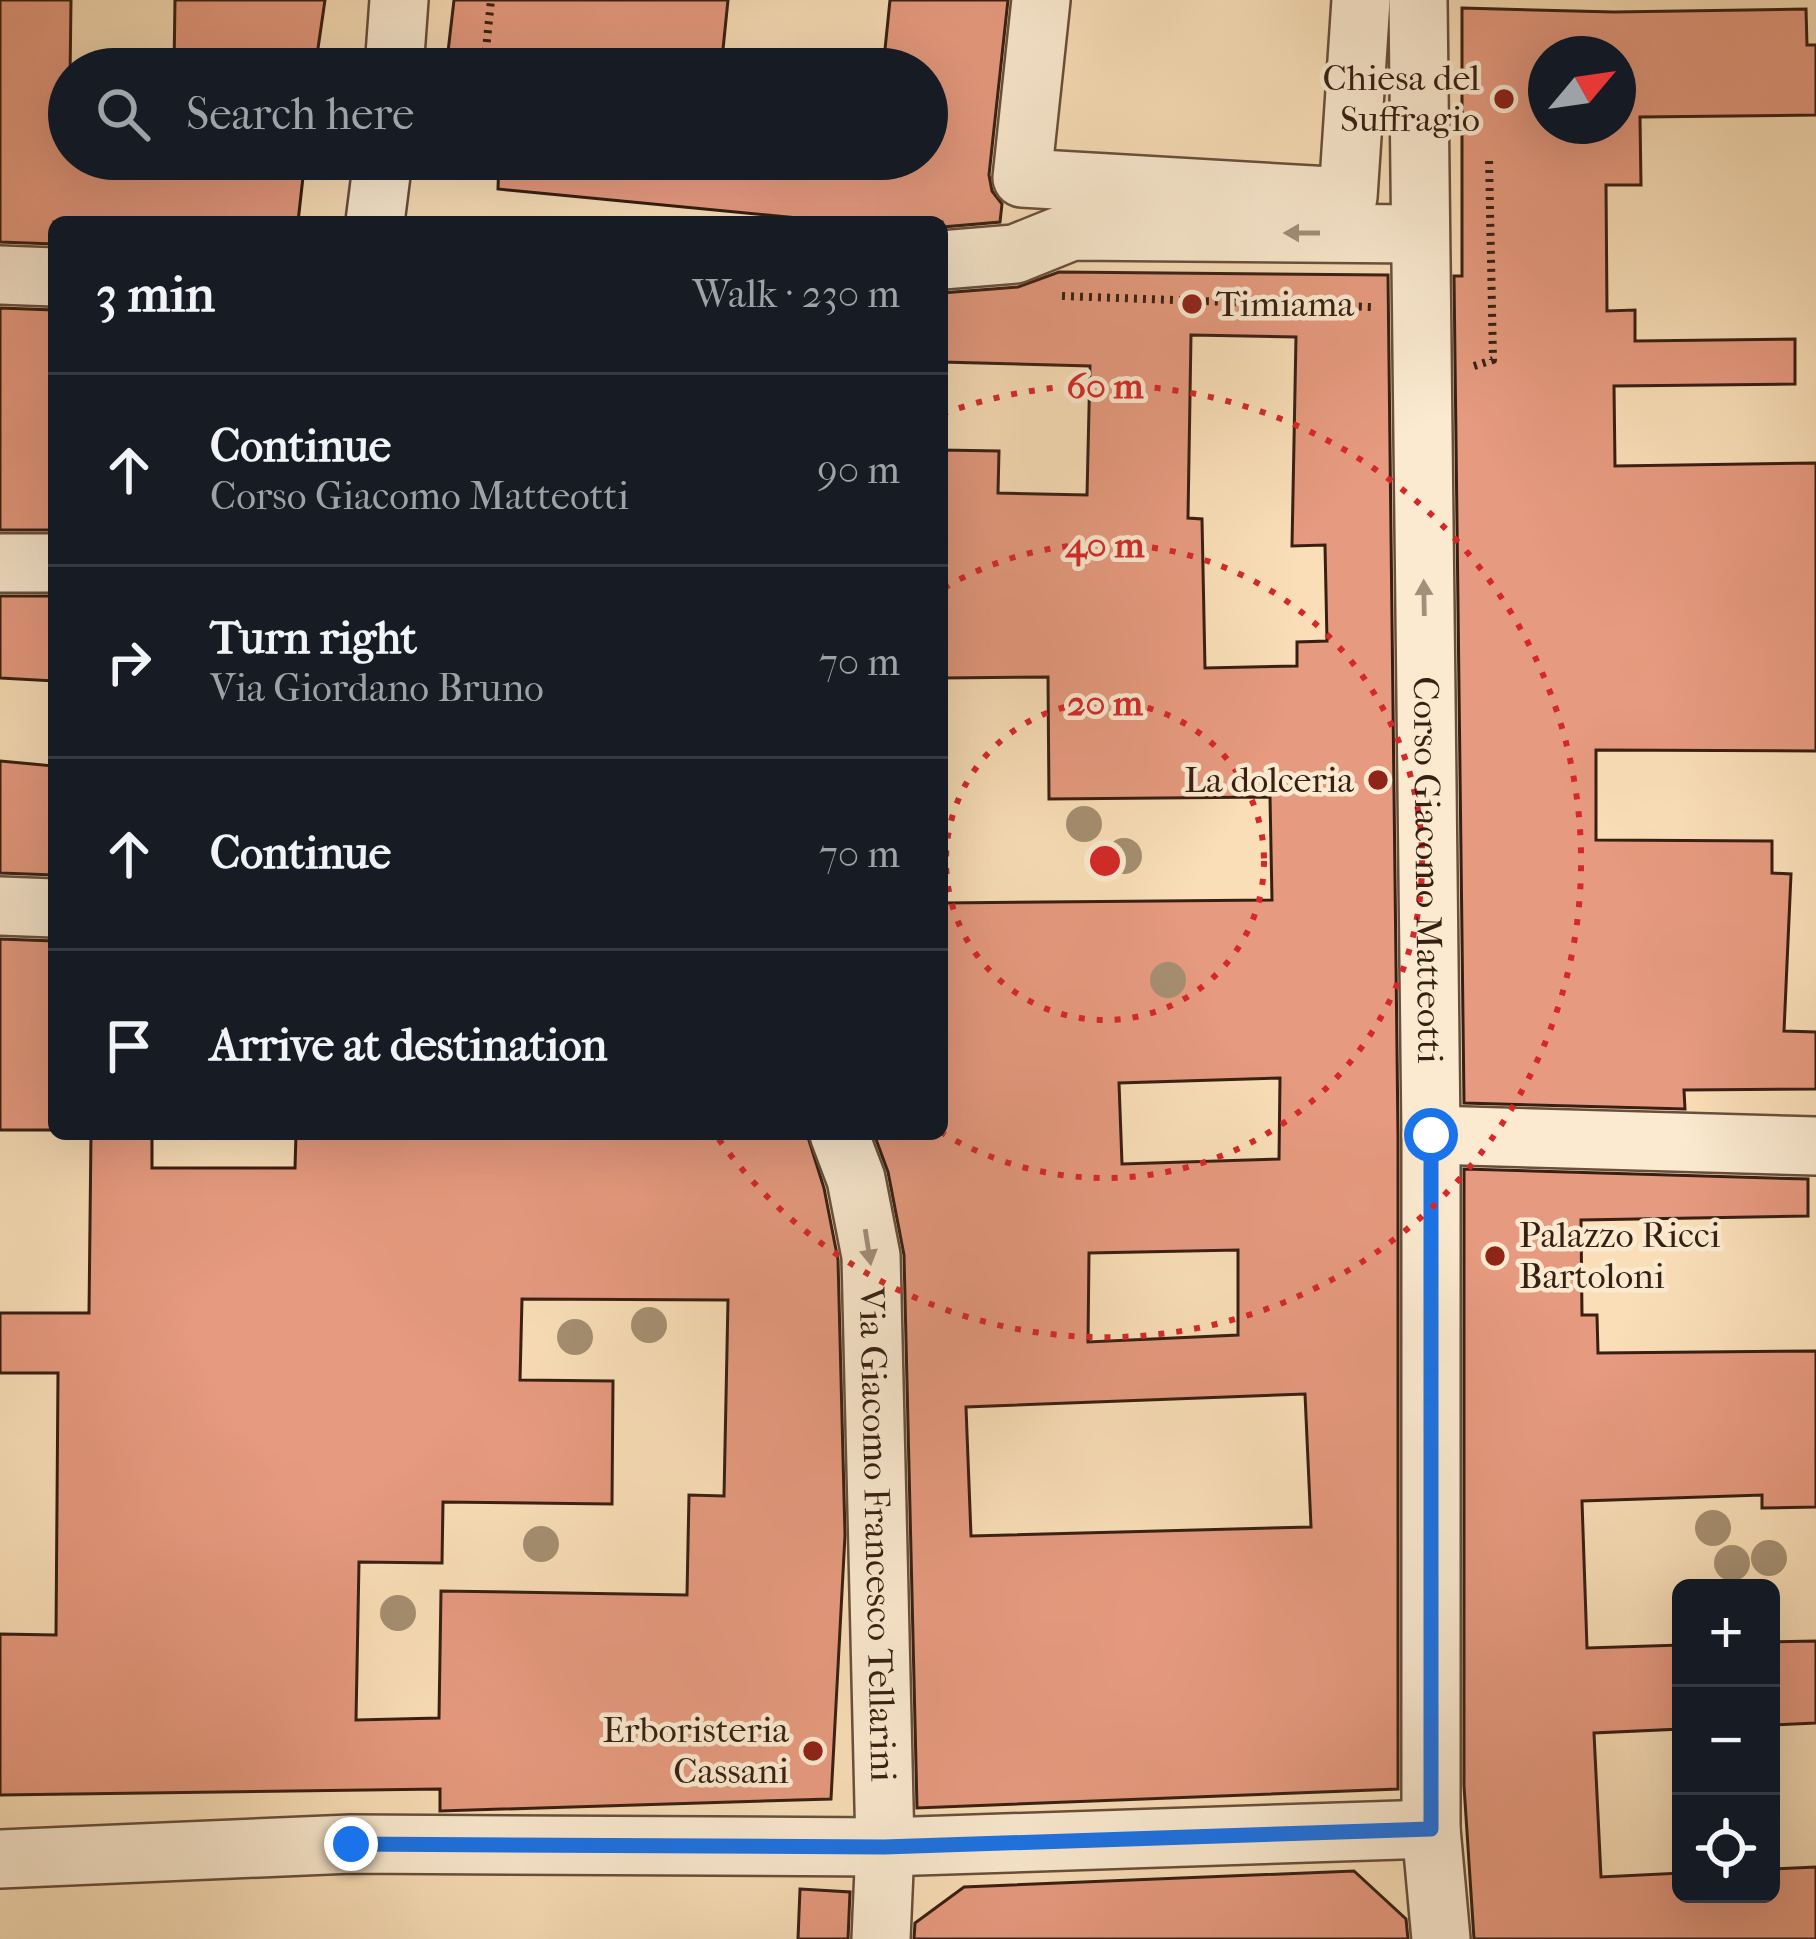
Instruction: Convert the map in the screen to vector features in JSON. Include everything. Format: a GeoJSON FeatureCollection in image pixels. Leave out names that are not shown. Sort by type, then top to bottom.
{"type":"FeatureCollection","features":[{"type":"Feature","properties":{"kind":"street"},"geometry":{"type":"LineString","coordinates":[[395,48],[398,0]]}},
{"type":"Feature","properties":{"kind":"street"},"geometry":{"type":"LineString","coordinates":[[1015,254],[1041,0]]}},
{"type":"Feature","properties":{"kind":"street"},"geometry":{"type":"LineString","coordinates":[[1022,178],[1348,197],[1360,0]]}},
{"type":"Feature","properties":{"kind":"street","name":"Corso Giacomo Matteotti"},"geometry":{"type":"LineString","coordinates":[[1418,0],[1431,1135],[1431,1829],[1441,1939]]}},
{"type":"Feature","properties":{"kind":"street"},"geometry":{"type":"LineString","coordinates":[[377,216],[381,180]]}},
{"type":"Feature","properties":{"kind":"street"},"geometry":{"type":"LineString","coordinates":[[948,260],[1015,254],[1072,232],[1419,234]]}},
{"type":"Feature","properties":{"kind":"street"},"geometry":{"type":"LineString","coordinates":[[0,275],[48,277]]}},
{"type":"Feature","properties":{"kind":"street"},"geometry":{"type":"LineString","coordinates":[[0,563],[48,563]]}},
{"type":"Feature","properties":{"kind":"street"},"geometry":{"type":"LineString","coordinates":[[0,906],[48,908]]}},
{"type":"Feature","properties":{"kind":"street"},"geometry":{"type":"LineString","coordinates":[[1431,1135],[1816,1146]]}},
{"type":"Feature","properties":{"kind":"street","name":"Via Giacomo Francesco Tellarini"},"geometry":{"type":"LineString","coordinates":[[840,1140],[856,1179],[871,1256],[884,1847],[881,1939]]}},
{"type":"Feature","properties":{"kind":"street"},"geometry":{"type":"LineString","coordinates":[[0,1859],[351,1844],[884,1847],[1431,1829]]}},
{"type":"Feature","properties":{"kind":"path"},"geometry":{"type":"LineString","coordinates":[[486,48],[490,0]]}},
{"type":"Feature","properties":{"kind":"path"},"geometry":{"type":"LineString","coordinates":[[1421,382],[1493,361],[1489,158]]}},
{"type":"Feature","properties":{"kind":"building"},"geometry":{"type":"Polygon","coordinates":[[[0,0],[71,0],[70,48],[48,48],[48,180],[303,180],[299,216],[48,216],[48,244],[0,242],[0,0]]]}},
{"type":"Feature","properties":{"kind":"building"},"geometry":{"type":"Polygon","coordinates":[[[175,0],[325,0],[318,48],[174,48],[175,0]]]}},
{"type":"Feature","properties":{"kind":"building"},"geometry":{"type":"Polygon","coordinates":[[[454,0],[728,0],[723,48],[448,48],[454,0]]]}},
{"type":"Feature","properties":{"kind":"building"},"geometry":{"type":"Polygon","coordinates":[[[890,0],[1008,0],[989,175],[992,191],[1002,204],[1000,222],[948,226],[948,216],[778,216],[498,189],[498,180],[948,180],[948,48],[885,48],[890,0]]]}},
{"type":"Feature","properties":{"kind":"building"},"geometry":{"type":"Polygon","coordinates":[[[1462,8],[1806,9],[1807,45],[1816,45],[1816,115],[1640,117],[1641,185],[1606,185],[1607,311],[1635,310],[1635,341],[1795,339],[1795,384],[1614,386],[1615,466],[1816,463],[1816,751],[1596,750],[1596,840],[1772,841],[1772,873],[1791,874],[1784,1031],[1816,1032],[1816,1089],[1684,1090],[1685,1109],[1464,1103],[1454,276],[1462,276],[1462,8]]]}},
{"type":"Feature","properties":{"kind":"building"},"geometry":{"type":"Polygon","coordinates":[[[1059,272],[1388,275],[1398,1135],[1398,1789],[917,1808],[904,1255],[888,1172],[876,1140],[948,1140],[948,903],[1272,900],[1270,797],[1049,799],[1048,677],[948,678],[948,450],[999,451],[998,493],[1087,495],[1090,366],[948,362],[948,293],[1018,287],[1059,272]],[[1191,335],[1188,518],[1202,519],[1205,668],[1297,666],[1297,642],[1327,641],[1325,545],[1292,546],[1296,337],[1191,335]],[[1280,1078],[1119,1083],[1122,1164],[1279,1159],[1280,1078]],[[1238,1250],[1089,1253],[1088,1342],[1238,1335],[1238,1250]],[[1305,1394],[966,1407],[971,1536],[1311,1527],[1305,1394]]]}},
{"type":"Feature","properties":{"kind":"building"},"geometry":{"type":"Polygon","coordinates":[[[0,308],[48,310],[48,530],[0,530],[0,308]]]}},
{"type":"Feature","properties":{"kind":"building"},"geometry":{"type":"Polygon","coordinates":[[[0,596],[48,596],[48,681],[0,678],[0,596]]]}},
{"type":"Feature","properties":{"kind":"building"},"geometry":{"type":"Polygon","coordinates":[[[0,761],[48,765],[48,875],[0,873],[0,761]]]}},
{"type":"Feature","properties":{"kind":"building"},"geometry":{"type":"Polygon","coordinates":[[[0,939],[48,941],[48,1130],[0,1130],[0,939]]]}},
{"type":"Feature","properties":{"kind":"building"},"geometry":{"type":"Polygon","coordinates":[[[91,1140],[152,1140],[152,1168],[295,1168],[296,1140],[809,1140],[838,1260],[845,1535],[831,1799],[440,1811],[440,1789],[0,1795],[0,1634],[56,1635],[58,1373],[0,1373],[0,1313],[89,1313],[91,1140]],[[522,1299],[520,1380],[613,1381],[612,1504],[443,1502],[442,1563],[359,1562],[356,1720],[439,1718],[441,1591],[687,1595],[689,1495],[724,1496],[728,1300],[522,1299]]]}},
{"type":"Feature","properties":{"kind":"building"},"geometry":{"type":"Polygon","coordinates":[[[1464,1169],[1808,1179],[1808,1216],[1581,1220],[1582,1315],[1597,1315],[1598,1353],[1816,1351],[1816,1507],[1762,1508],[1762,1495],[1582,1501],[1587,1648],[1672,1645],[1672,1729],[1594,1733],[1601,1877],[1672,1873],[1672,1903],[1780,1903],[1780,1869],[1816,1867],[1816,1939],[1474,1939],[1464,1786],[1464,1169]]]}},
{"type":"Feature","properties":{"kind":"building"},"geometry":{"type":"Polygon","coordinates":[[[1816,1641],[1816,1723],[1780,1725],[1780,1642],[1816,1641]]]}},
{"type":"Feature","properties":{"kind":"building"},"geometry":{"type":"Polygon","coordinates":[[[1354,1871],[1406,1919],[1408,1939],[914,1939],[915,1923],[964,1887],[1354,1871]]]}},
{"type":"Feature","properties":{"kind":"building"},"geometry":{"type":"Polygon","coordinates":[[[800,1889],[850,1892],[848,1939],[798,1939],[800,1889]]]}},
{"type":"Feature","properties":{"kind":"place","name":"Chiesa del Suffragio"},"geometry":{"type":"Point","coordinates":[1504,99]}},
{"type":"Feature","properties":{"kind":"place","name":"Timiama"},"geometry":{"type":"Point","coordinates":[1192,304]}},
{"type":"Feature","properties":{"kind":"place","name":"La dolceria"},"geometry":{"type":"Point","coordinates":[1378,780]}},
{"type":"Feature","properties":{"kind":"place","name":"Palazzo Ricci Bartoloni"},"geometry":{"type":"Point","coordinates":[1495,1256]}},
{"type":"Feature","properties":{"kind":"place","name":"Erboristeria Cassani"},"geometry":{"type":"Point","coordinates":[813,1751]}},
{"type":"Feature","properties":{"kind":"route"},"geometry":{"type":"LineString","coordinates":[[351,1844],[884,1847],[1431,1829],[1431,1135]]}}]}
